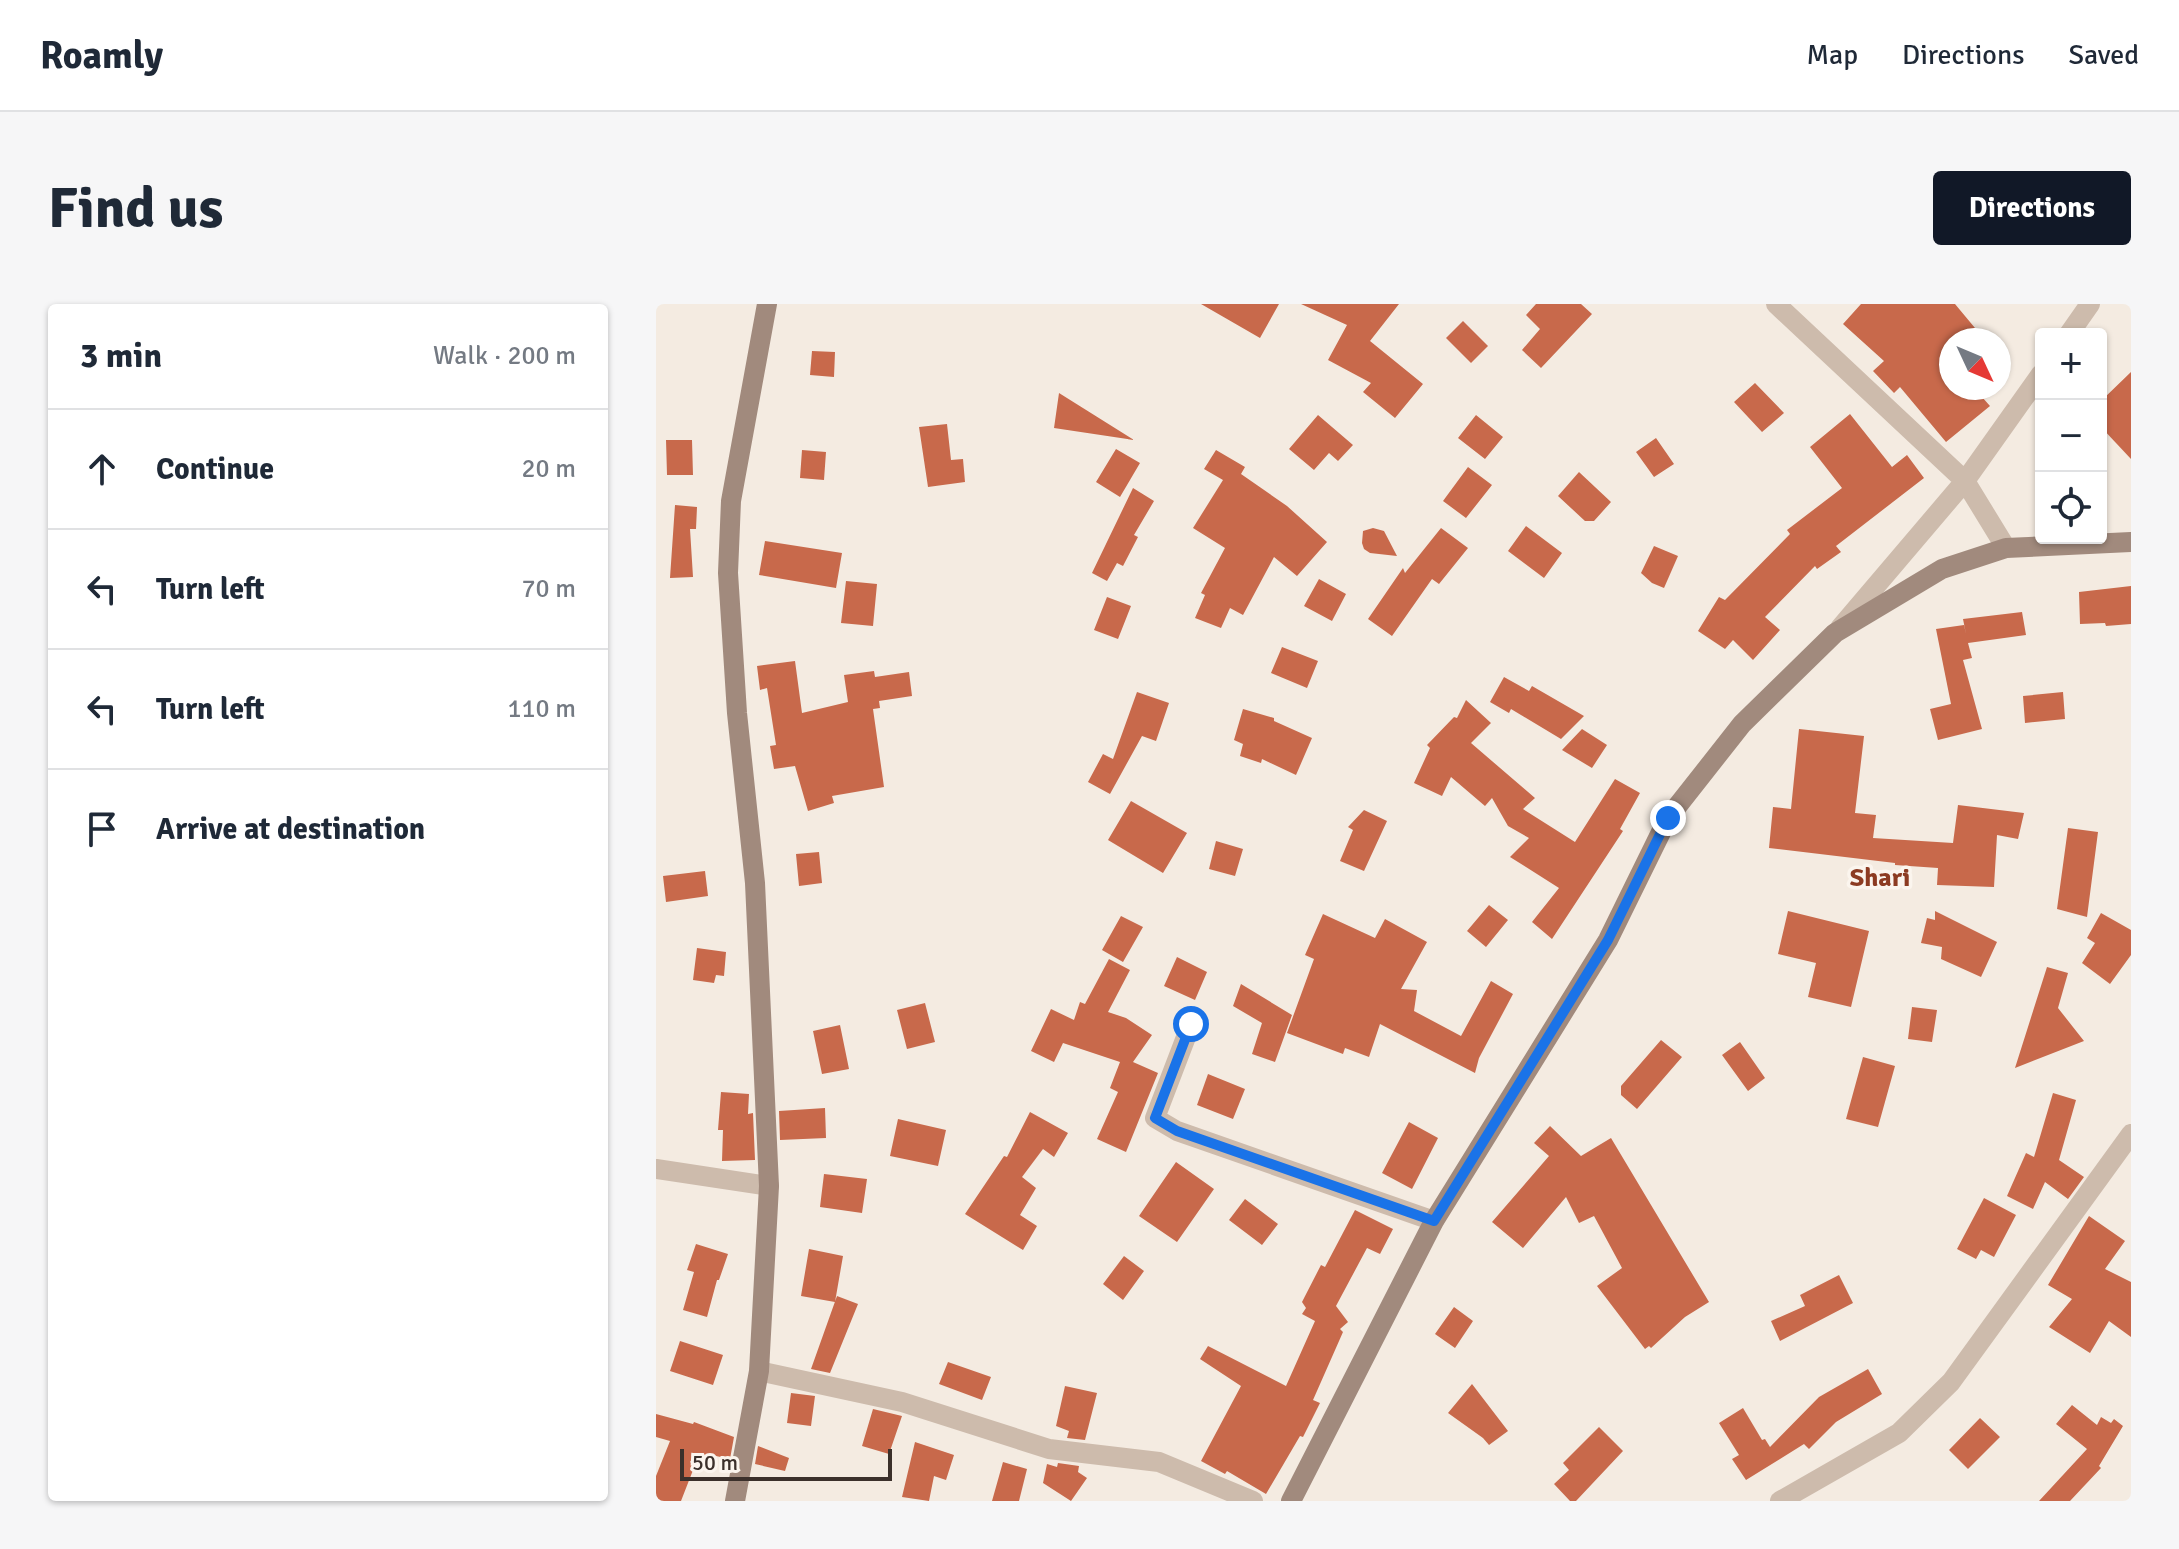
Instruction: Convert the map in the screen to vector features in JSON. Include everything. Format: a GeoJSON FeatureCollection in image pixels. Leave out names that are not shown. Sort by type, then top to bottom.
{"type":"FeatureCollection","features":[{"type":"Feature","properties":{"kind":"street"},"geometry":{"type":"LineString","coordinates":[[735,1501],[759,1371],[769,1186],[755,883],[737,713],[728,573],[731,501],[767,304]]}},
{"type":"Feature","properties":{"kind":"street"},"geometry":{"type":"LineString","coordinates":[[1776,304],[1965,481],[2006,548]]}},
{"type":"Feature","properties":{"kind":"street"},"geometry":{"type":"LineString","coordinates":[[2073,328],[2090,304]]}},
{"type":"Feature","properties":{"kind":"street"},"geometry":{"type":"LineString","coordinates":[[1291,1501],[1434,1221],[1608,940],[1668,818],[1742,724],[1835,633],[1965,481],[2035,382]]}},
{"type":"Feature","properties":{"kind":"street"},"geometry":{"type":"LineString","coordinates":[[1835,633],[1942,569],[2006,548],[2131,542]]}},
{"type":"Feature","properties":{"kind":"street"},"geometry":{"type":"LineString","coordinates":[[1191,1024],[1155,1118],[1177,1131],[1434,1221]]}},
{"type":"Feature","properties":{"kind":"street"},"geometry":{"type":"LineString","coordinates":[[1780,1501],[1899,1433],[1951,1382],[2131,1134]]}},
{"type":"Feature","properties":{"kind":"street"},"geometry":{"type":"LineString","coordinates":[[656,1169],[769,1186]]}},
{"type":"Feature","properties":{"kind":"street"},"geometry":{"type":"LineString","coordinates":[[759,1371],[902,1402],[1049,1449],[1159,1462],[1253,1501]]}},
{"type":"Feature","properties":{"kind":"building"},"geometry":{"type":"Polygon","coordinates":[[[1201,304],[1279,304],[1260,338],[1201,304]]]}},
{"type":"Feature","properties":{"kind":"building"},"geometry":{"type":"Polygon","coordinates":[[[1301,304],[1399,304],[1370,341],[1423,384],[1395,418],[1363,392],[1371,383],[1328,360],[1347,325],[1301,304]]]}},
{"type":"Feature","properties":{"kind":"building"},"geometry":{"type":"Polygon","coordinates":[[[1536,304],[1581,304],[1592,314],[1541,368],[1522,350],[1540,329],[1526,315],[1536,304]]]}},
{"type":"Feature","properties":{"kind":"building"},"geometry":{"type":"Polygon","coordinates":[[[1861,304],[1955,304],[1975,328],[1939,328],[1939,400],[1985,400],[1990,406],[1946,442],[1900,387],[1894,393],[1873,371],[1884,361],[1843,324],[1861,304]]]}},
{"type":"Feature","properties":{"kind":"building"},"geometry":{"type":"Polygon","coordinates":[[[1463,321],[1488,346],[1471,363],[1446,338],[1463,321]]]}},
{"type":"Feature","properties":{"kind":"building"},"geometry":{"type":"Polygon","coordinates":[[[812,351],[835,352],[834,377],[810,375],[812,351]]]}},
{"type":"Feature","properties":{"kind":"building"},"geometry":{"type":"Polygon","coordinates":[[[2131,372],[2131,459],[2107,433],[2107,395],[2131,372]]]}},
{"type":"Feature","properties":{"kind":"building"},"geometry":{"type":"Polygon","coordinates":[[[1755,383],[1784,413],[1762,432],[1734,402],[1755,383]]]}},
{"type":"Feature","properties":{"kind":"building"},"geometry":{"type":"Polygon","coordinates":[[[1059,393],[1134,440],[1054,428],[1059,393]]]}},
{"type":"Feature","properties":{"kind":"building"},"geometry":{"type":"Polygon","coordinates":[[[1850,414],[1892,467],[1907,455],[1924,478],[1836,546],[1841,552],[1817,569],[1815,566],[1765,617],[1780,630],[1753,660],[1733,640],[1725,649],[1698,631],[1719,597],[1725,600],[1790,534],[1787,530],[1842,488],[1810,447],[1850,414]]]}},
{"type":"Feature","properties":{"kind":"building"},"geometry":{"type":"Polygon","coordinates":[[[1318,415],[1353,445],[1338,461],[1329,453],[1314,470],[1289,449],[1318,415]]]}},
{"type":"Feature","properties":{"kind":"building"},"geometry":{"type":"Polygon","coordinates":[[[1476,415],[1503,437],[1485,459],[1458,438],[1476,415]]]}},
{"type":"Feature","properties":{"kind":"building"},"geometry":{"type":"Polygon","coordinates":[[[947,424],[951,460],[963,459],[965,482],[928,487],[919,427],[947,424]]]}},
{"type":"Feature","properties":{"kind":"building"},"geometry":{"type":"Polygon","coordinates":[[[1656,438],[1674,464],[1654,477],[1636,452],[1656,438]]]}},
{"type":"Feature","properties":{"kind":"building"},"geometry":{"type":"Polygon","coordinates":[[[666,440],[692,440],[693,475],[667,475],[666,440]]]}},
{"type":"Feature","properties":{"kind":"building"},"geometry":{"type":"Polygon","coordinates":[[[1116,449],[1140,463],[1120,497],[1096,482],[1116,449]]]}},
{"type":"Feature","properties":{"kind":"building"},"geometry":{"type":"Polygon","coordinates":[[[802,450],[826,452],[824,480],[800,478],[802,450]]]}},
{"type":"Feature","properties":{"kind":"building"},"geometry":{"type":"Polygon","coordinates":[[[1216,450],[1245,467],[1241,474],[1287,506],[1327,542],[1297,576],[1274,557],[1243,615],[1230,608],[1221,628],[1195,618],[1205,595],[1201,593],[1225,548],[1193,528],[1223,480],[1204,469],[1216,450]]]}},
{"type":"Feature","properties":{"kind":"building"},"geometry":{"type":"Polygon","coordinates":[[[1468,467],[1492,485],[1466,518],[1443,501],[1468,467]]]}},
{"type":"Feature","properties":{"kind":"building"},"geometry":{"type":"Polygon","coordinates":[[[1579,472],[1611,502],[1594,521],[1585,521],[1558,496],[1579,472]]]}},
{"type":"Feature","properties":{"kind":"building"},"geometry":{"type":"Polygon","coordinates":[[[1133,488],[1154,501],[1134,535],[1138,537],[1123,566],[1117,563],[1107,581],[1092,573],[1133,488]]]}},
{"type":"Feature","properties":{"kind":"building"},"geometry":{"type":"Polygon","coordinates":[[[675,505],[697,507],[696,529],[690,529],[693,577],[670,578],[675,505]]]}},
{"type":"Feature","properties":{"kind":"building"},"geometry":{"type":"Polygon","coordinates":[[[1526,526],[1562,553],[1544,578],[1508,551],[1526,526]]]}},
{"type":"Feature","properties":{"kind":"building"},"geometry":{"type":"Polygon","coordinates":[[[1373,528],[1384,531],[1397,556],[1370,553],[1364,549],[1363,531],[1373,528]]]}},
{"type":"Feature","properties":{"kind":"building"},"geometry":{"type":"Polygon","coordinates":[[[1441,528],[1468,548],[1439,584],[1432,579],[1392,636],[1368,619],[1403,568],[1405,573],[1441,528]]]}},
{"type":"Feature","properties":{"kind":"building"},"geometry":{"type":"Polygon","coordinates":[[[765,541],[842,553],[836,588],[759,575],[765,541]]]}},
{"type":"Feature","properties":{"kind":"building"},"geometry":{"type":"Polygon","coordinates":[[[1654,546],[1678,556],[1664,588],[1641,573],[1654,546]]]}},
{"type":"Feature","properties":{"kind":"building"},"geometry":{"type":"Polygon","coordinates":[[[1319,579],[1346,594],[1332,621],[1304,606],[1319,579]]]}},
{"type":"Feature","properties":{"kind":"building"},"geometry":{"type":"Polygon","coordinates":[[[846,581],[877,584],[873,626],[841,623],[846,581]]]}},
{"type":"Feature","properties":{"kind":"building"},"geometry":{"type":"Polygon","coordinates":[[[2131,586],[2131,624],[2080,624],[2079,592],[2131,586]]]}},
{"type":"Feature","properties":{"kind":"building"},"geometry":{"type":"Polygon","coordinates":[[[1107,597],[1131,606],[1118,639],[1094,630],[1107,597]]]}},
{"type":"Feature","properties":{"kind":"building"},"geometry":{"type":"Polygon","coordinates":[[[2022,612],[2026,635],[1968,643],[1972,658],[1963,660],[1982,729],[1938,740],[1930,709],[1951,704],[1936,629],[1964,625],[1966,634],[1963,619],[2022,612]]]}},
{"type":"Feature","properties":{"kind":"building"},"geometry":{"type":"Polygon","coordinates":[[[1282,647],[1318,661],[1307,688],[1271,673],[1282,647]]]}},
{"type":"Feature","properties":{"kind":"building"},"geometry":{"type":"Polygon","coordinates":[[[795,661],[802,713],[848,702],[844,675],[874,671],[875,677],[909,672],[912,696],[879,701],[880,708],[873,709],[884,787],[832,796],[834,803],[808,811],[795,766],[774,769],[770,746],[776,745],[767,688],[760,690],[757,666],[795,661]]]}},
{"type":"Feature","properties":{"kind":"building"},"geometry":{"type":"Polygon","coordinates":[[[1504,677],[1529,691],[1532,686],[1584,716],[1561,739],[1511,709],[1509,713],[1490,702],[1504,677]]]}},
{"type":"Feature","properties":{"kind":"building"},"geometry":{"type":"Polygon","coordinates":[[[1137,692],[1169,703],[1156,741],[1142,736],[1110,794],[1088,782],[1103,754],[1113,759],[1137,692]]]}},
{"type":"Feature","properties":{"kind":"building"},"geometry":{"type":"Polygon","coordinates":[[[2063,692],[2065,719],[2025,723],[2023,696],[2063,692]]]}},
{"type":"Feature","properties":{"kind":"building"},"geometry":{"type":"Polygon","coordinates":[[[1466,700],[1491,723],[1471,743],[1535,798],[1523,809],[1575,842],[1615,779],[1640,793],[1620,829],[1623,831],[1552,939],[1532,922],[1559,888],[1510,857],[1529,838],[1508,826],[1492,798],[1485,806],[1451,777],[1442,796],[1414,783],[1430,748],[1427,745],[1454,717],[1457,718],[1466,700]]]}},
{"type":"Feature","properties":{"kind":"building"},"geometry":{"type":"Polygon","coordinates":[[[1243,709],[1274,718],[1274,721],[1312,738],[1296,775],[1262,759],[1261,763],[1240,756],[1243,744],[1234,740],[1243,709]]]}},
{"type":"Feature","properties":{"kind":"building"},"geometry":{"type":"Polygon","coordinates":[[[1582,729],[1607,745],[1592,768],[1562,750],[1582,729]]]}},
{"type":"Feature","properties":{"kind":"building"},"geometry":{"type":"Polygon","coordinates":[[[1799,729],[1864,736],[1855,813],[1876,815],[1873,838],[1953,843],[1958,805],[2024,813],[2018,839],[1997,835],[1994,887],[1937,885],[1938,868],[1769,848],[1773,807],[1791,809],[1799,729]]]}},
{"type":"Feature","properties":{"kind":"building"},"geometry":{"type":"Polygon","coordinates":[[[1131,801],[1187,833],[1163,873],[1108,840],[1131,801]]]}},
{"type":"Feature","properties":{"kind":"building"},"geometry":{"type":"Polygon","coordinates":[[[1364,810],[1387,821],[1364,871],[1340,861],[1353,830],[1348,827],[1364,810]]]}},
{"type":"Feature","properties":{"kind":"building"},"geometry":{"type":"Polygon","coordinates":[[[2068,828],[2098,832],[2087,917],[2057,909],[2068,828]]]}},
{"type":"Feature","properties":{"kind":"building"},"geometry":{"type":"Polygon","coordinates":[[[1216,841],[1243,849],[1235,876],[1209,869],[1216,841]]]}},
{"type":"Feature","properties":{"kind":"building"},"geometry":{"type":"Polygon","coordinates":[[[819,852],[822,883],[799,886],[796,854],[819,852]]]}},
{"type":"Feature","properties":{"kind":"building"},"geometry":{"type":"Polygon","coordinates":[[[705,871],[708,896],[666,902],[663,876],[705,871]]]}},
{"type":"Feature","properties":{"kind":"building"},"geometry":{"type":"Polygon","coordinates":[[[1489,905],[1508,920],[1486,947],[1467,931],[1489,905]]]}},
{"type":"Feature","properties":{"kind":"building"},"geometry":{"type":"Polygon","coordinates":[[[1788,911],[1869,931],[1851,1007],[1808,997],[1816,963],[1778,954],[1788,911]]]}},
{"type":"Feature","properties":{"kind":"building"},"geometry":{"type":"Polygon","coordinates":[[[1935,911],[1997,942],[1981,977],[1941,959],[1942,947],[1921,943],[1927,918],[1935,920],[1935,911]]]}},
{"type":"Feature","properties":{"kind":"building"},"geometry":{"type":"Polygon","coordinates":[[[2101,913],[2131,930],[2131,955],[2110,984],[2082,963],[2095,943],[2087,938],[2101,913]]]}},
{"type":"Feature","properties":{"kind":"building"},"geometry":{"type":"Polygon","coordinates":[[[1323,914],[1375,938],[1385,919],[1427,942],[1401,989],[1417,990],[1414,1011],[1461,1036],[1491,981],[1513,994],[1479,1058],[1475,1073],[1380,1024],[1369,1057],[1345,1048],[1343,1054],[1287,1033],[1314,959],[1305,955],[1323,914]]]}},
{"type":"Feature","properties":{"kind":"building"},"geometry":{"type":"Polygon","coordinates":[[[1121,916],[1143,927],[1123,962],[1102,950],[1121,916]]]}},
{"type":"Feature","properties":{"kind":"building"},"geometry":{"type":"Polygon","coordinates":[[[697,948],[726,952],[724,976],[716,975],[714,983],[693,980],[697,948]]]}},
{"type":"Feature","properties":{"kind":"building"},"geometry":{"type":"Polygon","coordinates":[[[1177,957],[1207,972],[1195,1000],[1164,986],[1177,957]]]}},
{"type":"Feature","properties":{"kind":"building"},"geometry":{"type":"Polygon","coordinates":[[[1109,959],[1130,970],[1108,1012],[1126,1018],[1152,1035],[1133,1062],[1158,1073],[1126,1152],[1097,1139],[1118,1092],[1110,1088],[1120,1062],[1063,1043],[1054,1062],[1031,1051],[1051,1009],[1074,1020],[1080,1002],[1085,1004],[1109,959]]]}},
{"type":"Feature","properties":{"kind":"building"},"geometry":{"type":"Polygon","coordinates":[[[2047,967],[2068,973],[2058,1008],[2084,1041],[2015,1068],[2047,967]]]}},
{"type":"Feature","properties":{"kind":"building"},"geometry":{"type":"Polygon","coordinates":[[[1241,984],[1292,1015],[1275,1062],[1252,1054],[1262,1023],[1233,1006],[1241,984]]]}},
{"type":"Feature","properties":{"kind":"building"},"geometry":{"type":"Polygon","coordinates":[[[925,1003],[935,1042],[907,1049],[897,1010],[925,1003]]]}},
{"type":"Feature","properties":{"kind":"building"},"geometry":{"type":"Polygon","coordinates":[[[1912,1007],[1937,1010],[1932,1042],[1908,1039],[1912,1007]]]}},
{"type":"Feature","properties":{"kind":"building"},"geometry":{"type":"Polygon","coordinates":[[[840,1025],[849,1069],[822,1074],[813,1031],[840,1025]]]}},
{"type":"Feature","properties":{"kind":"building"},"geometry":{"type":"Polygon","coordinates":[[[1661,1040],[1682,1057],[1637,1109],[1621,1095],[1621,1086],[1661,1040]]]}},
{"type":"Feature","properties":{"kind":"building"},"geometry":{"type":"Polygon","coordinates":[[[1740,1042],[1765,1078],[1748,1091],[1722,1055],[1740,1042]]]}},
{"type":"Feature","properties":{"kind":"building"},"geometry":{"type":"Polygon","coordinates":[[[1863,1057],[1895,1066],[1878,1127],[1846,1119],[1863,1057]]]}},
{"type":"Feature","properties":{"kind":"building"},"geometry":{"type":"Polygon","coordinates":[[[1208,1074],[1245,1089],[1233,1119],[1197,1105],[1208,1074]]]}},
{"type":"Feature","properties":{"kind":"building"},"geometry":{"type":"Polygon","coordinates":[[[721,1092],[749,1094],[748,1114],[753,1113],[755,1160],[722,1161],[723,1130],[718,1130],[721,1092]]]}},
{"type":"Feature","properties":{"kind":"building"},"geometry":{"type":"Polygon","coordinates":[[[2053,1093],[2076,1100],[2059,1160],[2084,1177],[2068,1199],[2045,1182],[2033,1209],[2007,1196],[2026,1153],[2034,1157],[2053,1093]]]}},
{"type":"Feature","properties":{"kind":"building"},"geometry":{"type":"Polygon","coordinates":[[[825,1108],[826,1138],[780,1140],[779,1111],[825,1108]]]}},
{"type":"Feature","properties":{"kind":"building"},"geometry":{"type":"Polygon","coordinates":[[[1030,1112],[1068,1133],[1054,1157],[1043,1149],[1022,1177],[1036,1188],[1020,1215],[1037,1226],[1023,1250],[965,1214],[1004,1156],[1007,1157],[1030,1112]]]}},
{"type":"Feature","properties":{"kind":"building"},"geometry":{"type":"Polygon","coordinates":[[[898,1119],[946,1130],[938,1166],[890,1156],[898,1119]]]}},
{"type":"Feature","properties":{"kind":"building"},"geometry":{"type":"Polygon","coordinates":[[[1409,1122],[1438,1138],[1412,1189],[1382,1173],[1409,1122]]]}},
{"type":"Feature","properties":{"kind":"building"},"geometry":{"type":"Polygon","coordinates":[[[1550,1126],[1581,1156],[1611,1138],[1709,1302],[1685,1317],[1651,1348],[1645,1349],[1597,1286],[1622,1268],[1594,1216],[1579,1223],[1566,1197],[1523,1248],[1492,1222],[1549,1156],[1534,1143],[1550,1126]]]}},
{"type":"Feature","properties":{"kind":"building"},"geometry":{"type":"Polygon","coordinates":[[[1176,1162],[1214,1189],[1177,1242],[1139,1216],[1176,1162]]]}},
{"type":"Feature","properties":{"kind":"building"},"geometry":{"type":"Polygon","coordinates":[[[824,1174],[867,1179],[862,1213],[820,1207],[824,1174]]]}},
{"type":"Feature","properties":{"kind":"building"},"geometry":{"type":"Polygon","coordinates":[[[1984,1198],[2016,1215],[1994,1257],[1981,1250],[1976,1259],[1957,1249],[1984,1198]]]}},
{"type":"Feature","properties":{"kind":"building"},"geometry":{"type":"Polygon","coordinates":[[[1245,1199],[1278,1224],[1262,1245],[1229,1220],[1245,1199]]]}},
{"type":"Feature","properties":{"kind":"building"},"geometry":{"type":"Polygon","coordinates":[[[1355,1210],[1393,1229],[1380,1254],[1367,1248],[1336,1306],[1348,1322],[1340,1329],[1343,1332],[1313,1400],[1320,1403],[1303,1437],[1300,1436],[1266,1494],[1227,1471],[1225,1474],[1201,1461],[1241,1386],[1200,1359],[1208,1346],[1286,1386],[1315,1321],[1302,1314],[1306,1308],[1302,1302],[1321,1265],[1325,1267],[1355,1210]]]}},
{"type":"Feature","properties":{"kind":"building"},"geometry":{"type":"Polygon","coordinates":[[[2089,1216],[2125,1241],[2105,1269],[2131,1282],[2131,1337],[2109,1321],[2090,1353],[2049,1327],[2072,1299],[2048,1285],[2089,1216]]]}},
{"type":"Feature","properties":{"kind":"building"},"geometry":{"type":"Polygon","coordinates":[[[696,1244],[728,1254],[707,1317],[683,1310],[694,1272],[687,1270],[696,1244]]]}},
{"type":"Feature","properties":{"kind":"building"},"geometry":{"type":"Polygon","coordinates":[[[809,1249],[843,1256],[835,1302],[801,1296],[809,1249]]]}},
{"type":"Feature","properties":{"kind":"building"},"geometry":{"type":"Polygon","coordinates":[[[1124,1256],[1144,1271],[1123,1300],[1103,1284],[1124,1256]]]}},
{"type":"Feature","properties":{"kind":"building"},"geometry":{"type":"Polygon","coordinates":[[[1839,1275],[1853,1303],[1780,1341],[1771,1321],[1805,1306],[1800,1295],[1839,1275]]]}},
{"type":"Feature","properties":{"kind":"building"},"geometry":{"type":"Polygon","coordinates":[[[837,1296],[858,1304],[830,1373],[811,1369],[837,1296]]]}},
{"type":"Feature","properties":{"kind":"building"},"geometry":{"type":"Polygon","coordinates":[[[1454,1307],[1473,1321],[1455,1348],[1435,1334],[1454,1307]]]}},
{"type":"Feature","properties":{"kind":"building"},"geometry":{"type":"Polygon","coordinates":[[[680,1341],[723,1355],[713,1385],[670,1371],[680,1341]]]}},
{"type":"Feature","properties":{"kind":"building"},"geometry":{"type":"Polygon","coordinates":[[[948,1362],[991,1377],[982,1400],[939,1384],[948,1362]]]}},
{"type":"Feature","properties":{"kind":"building"},"geometry":{"type":"Polygon","coordinates":[[[1868,1369],[1882,1394],[1836,1422],[1809,1449],[1804,1444],[1746,1480],[1732,1459],[1739,1455],[1719,1423],[1743,1408],[1762,1440],[1765,1439],[1770,1447],[1819,1397],[1868,1369]]]}},
{"type":"Feature","properties":{"kind":"building"},"geometry":{"type":"Polygon","coordinates":[[[1472,1384],[1508,1431],[1489,1445],[1448,1413],[1472,1384]]]}},
{"type":"Feature","properties":{"kind":"building"},"geometry":{"type":"Polygon","coordinates":[[[1065,1386],[1097,1393],[1085,1440],[1067,1438],[1069,1431],[1056,1426],[1065,1386]]]}},
{"type":"Feature","properties":{"kind":"building"},"geometry":{"type":"Polygon","coordinates":[[[791,1393],[815,1396],[811,1426],[787,1423],[791,1393]]]}},
{"type":"Feature","properties":{"kind":"building"},"geometry":{"type":"Polygon","coordinates":[[[2072,1405],[2097,1425],[2101,1417],[2111,1423],[2114,1419],[2123,1426],[2099,1466],[2101,1468],[2070,1501],[2039,1501],[2087,1449],[2056,1424],[2072,1405]]]}},
{"type":"Feature","properties":{"kind":"building"},"geometry":{"type":"Polygon","coordinates":[[[873,1409],[902,1416],[889,1454],[862,1446],[873,1409]]]}},
{"type":"Feature","properties":{"kind":"building"},"geometry":{"type":"Polygon","coordinates":[[[656,1414],[694,1422],[734,1437],[730,1459],[716,1456],[711,1471],[695,1465],[681,1501],[656,1501],[656,1476],[670,1441],[656,1437],[656,1414]]]}},
{"type":"Feature","properties":{"kind":"building"},"geometry":{"type":"Polygon","coordinates":[[[1980,1418],[2000,1437],[1968,1469],[1949,1450],[1980,1418]]]}},
{"type":"Feature","properties":{"kind":"building"},"geometry":{"type":"Polygon","coordinates":[[[1599,1427],[1623,1451],[1576,1501],[1570,1501],[1554,1484],[1569,1470],[1563,1463],[1599,1427]]]}},
{"type":"Feature","properties":{"kind":"building"},"geometry":{"type":"Polygon","coordinates":[[[915,1442],[954,1455],[946,1480],[934,1476],[929,1501],[902,1497],[915,1442]]]}},
{"type":"Feature","properties":{"kind":"building"},"geometry":{"type":"Polygon","coordinates":[[[758,1446],[789,1458],[785,1471],[755,1464],[758,1446]]]}},
{"type":"Feature","properties":{"kind":"building"},"geometry":{"type":"Polygon","coordinates":[[[1003,1462],[1027,1469],[1019,1501],[992,1501],[1003,1462]]]}},
{"type":"Feature","properties":{"kind":"building"},"geometry":{"type":"Polygon","coordinates":[[[1058,1463],[1079,1466],[1078,1472],[1087,1478],[1071,1501],[1043,1483],[1047,1464],[1057,1467],[1058,1463]]]}},
{"type":"Feature","properties":{"kind":"district","name":"Shari"},"geometry":{"type":"Point","coordinates":[1880,878]}},
{"type":"Feature","properties":{"kind":"route"},"geometry":{"type":"LineString","coordinates":[[1191,1024],[1155,1118],[1177,1131],[1434,1221],[1608,940],[1668,818]]}}]}
